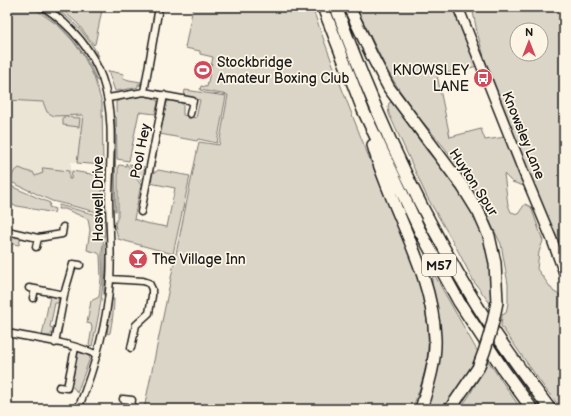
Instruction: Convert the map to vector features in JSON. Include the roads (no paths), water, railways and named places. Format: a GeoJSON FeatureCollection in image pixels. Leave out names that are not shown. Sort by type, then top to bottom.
{"type":"FeatureCollection","features":[{"type":"Feature","properties":{"kind":"highway","name":"M57"},"geometry":{"type":"LineString","coordinates":[[323,7],[363,110],[420,231],[459,302],[503,369],[532,409]]}},
{"type":"Feature","properties":{"kind":"highway","name":"M57"},"geometry":{"type":"LineString","coordinates":[[336,7],[371,97],[403,168],[427,216],[469,293],[510,354],[550,409]]}},
{"type":"Feature","properties":{"kind":"highway","name":"Huyton Spur"},"geometry":{"type":"LineString","coordinates":[[349,7],[389,88],[463,187],[479,213],[489,236],[495,263],[497,302],[492,325],[478,368],[450,409]]}},
{"type":"Feature","properties":{"kind":"highway","name":"M57"},"geometry":{"type":"LineString","coordinates":[[363,110],[375,154],[422,272],[431,307],[435,339],[432,370],[422,409]]}},
{"type":"Feature","properties":{"kind":"main road","name":"Knowsley Lane"},"geometry":{"type":"LineString","coordinates":[[458,7],[552,240],[564,274]]}},
{"type":"Feature","properties":{"kind":"street"},"geometry":{"type":"LineString","coordinates":[[144,92],[160,7]]}},
{"type":"Feature","properties":{"kind":"street","name":"Haswell Drive"},"geometry":{"type":"LineString","coordinates":[[48,8],[70,27],[87,47],[99,69],[108,98],[110,133],[110,279],[107,313],[89,383],[78,409]]}},
{"type":"Feature","properties":{"kind":"street"},"geometry":{"type":"LineString","coordinates":[[108,98],[144,92],[164,95],[193,101],[190,114]]}},
{"type":"Feature","properties":{"kind":"street","name":"Pool Hey"},"geometry":{"type":"LineString","coordinates":[[140,212],[164,95]]}},
{"type":"Feature","properties":{"kind":"street"},"geometry":{"type":"LineString","coordinates":[[7,231],[38,238],[62,234],[63,228]]}},
{"type":"Feature","properties":{"kind":"street"},"geometry":{"type":"LineString","coordinates":[[36,247],[38,238]]}},
{"type":"Feature","properties":{"kind":"street"},"geometry":{"type":"LineString","coordinates":[[55,343],[64,295],[73,264],[80,265]]}},
{"type":"Feature","properties":{"kind":"street"},"geometry":{"type":"LineString","coordinates":[[110,279],[143,281],[149,283],[152,289],[149,313],[136,325],[131,348]]}},
{"type":"Feature","properties":{"kind":"street"},"geometry":{"type":"LineString","coordinates":[[33,298],[32,289],[64,295]]}},
{"type":"Feature","properties":{"kind":"street"},"geometry":{"type":"LineString","coordinates":[[7,333],[89,351],[97,355]]}},
{"type":"Feature","properties":{"kind":"street"},"geometry":{"type":"LineString","coordinates":[[59,387],[67,388],[75,348]]}},
{"type":"Feature","properties":{"kind":"street"},"geometry":{"type":"LineString","coordinates":[[123,399],[132,400],[130,409]]}},
{"type":"Feature","properties":{"kind":"place","name":"Stockbridge Amateur Boxing Club"},"geometry":{"type":"Point","coordinates":[203,70]}},
{"type":"Feature","properties":{"kind":"place","name":"KNOWSLEY LANE"},"geometry":{"type":"Point","coordinates":[483,78]}},
{"type":"Feature","properties":{"kind":"place","name":"The Village Inn"},"geometry":{"type":"Point","coordinates":[138,259]}}]}
